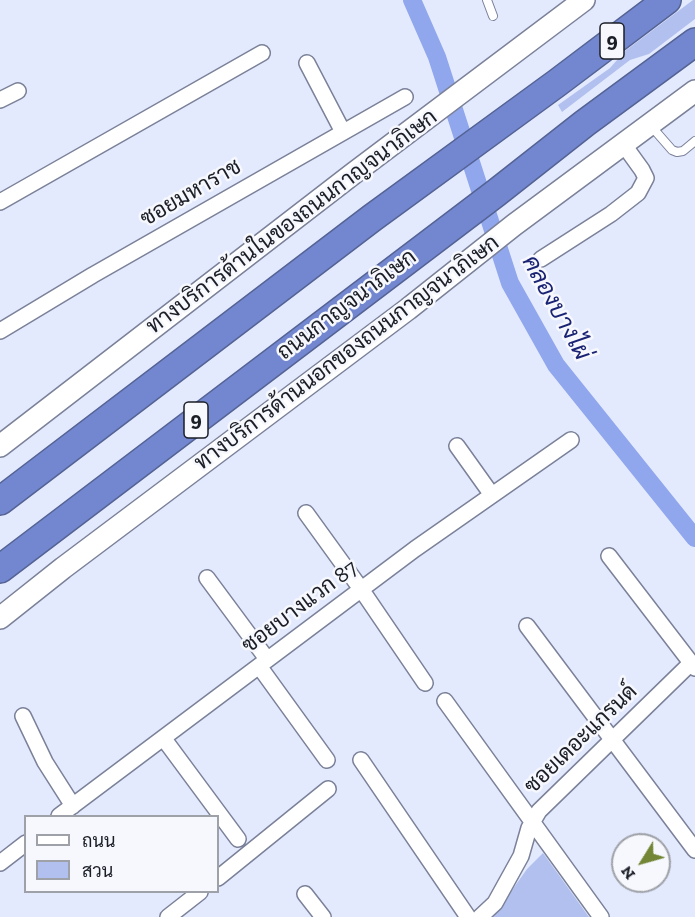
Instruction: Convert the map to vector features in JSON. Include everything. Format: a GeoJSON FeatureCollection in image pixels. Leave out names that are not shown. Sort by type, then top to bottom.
{"type":"FeatureCollection","features":[{"type":"Feature","properties":{"kind":"highway","name":"9"},"geometry":{"type":"LineString","coordinates":[[0,501],[372,218],[667,0]]}},
{"type":"Feature","properties":{"kind":"highway","name":"ถนนกาญจนาภิเษก"},"geometry":{"type":"LineString","coordinates":[[0,569],[585,123],[695,42]]}},
{"type":"Feature","properties":{"kind":"main road","name":"ทางบริการด้านในของถนนกาญจนาภิเษก"},"geometry":{"type":"LineString","coordinates":[[0,446],[354,173],[584,0]]}},
{"type":"Feature","properties":{"kind":"main road","name":"ทางบริการด้านนอกของถนนกาญจนาภิเษก"},"geometry":{"type":"LineString","coordinates":[[0,618],[451,276],[514,225],[695,91]]}},
{"type":"Feature","properties":{"kind":"street"},"geometry":{"type":"LineString","coordinates":[[0,202],[262,54]]}},
{"type":"Feature","properties":{"kind":"street"},"geometry":{"type":"LineString","coordinates":[[307,63],[343,132]]}},
{"type":"Feature","properties":{"kind":"street"},"geometry":{"type":"LineString","coordinates":[[0,100],[18,91]]}},
{"type":"Feature","properties":{"kind":"street","name":"ซอยมหาราช"},"geometry":{"type":"LineString","coordinates":[[0,331],[93,275],[405,97]]}},
{"type":"Feature","properties":{"kind":"street"},"geometry":{"type":"LineString","coordinates":[[541,259],[611,214],[638,193],[646,178],[624,144]]}},
{"type":"Feature","properties":{"kind":"street","name":"ซอยบางแวก 87"},"geometry":{"type":"LineString","coordinates":[[60,815],[361,589],[571,440]]}},
{"type":"Feature","properties":{"kind":"street"},"geometry":{"type":"LineString","coordinates":[[457,446],[492,495]]}},
{"type":"Feature","properties":{"kind":"street"},"geometry":{"type":"LineString","coordinates":[[306,513],[425,683]]}},
{"type":"Feature","properties":{"kind":"street"},"geometry":{"type":"LineString","coordinates":[[609,556],[693,666]]}},
{"type":"Feature","properties":{"kind":"street"},"geometry":{"type":"LineString","coordinates":[[207,578],[327,760]]}},
{"type":"Feature","properties":{"kind":"street"},"geometry":{"type":"LineString","coordinates":[[527,626],[695,850]]}},
{"type":"Feature","properties":{"kind":"street","name":"ซอยเดอะแกรนด์"},"geometry":{"type":"LineString","coordinates":[[480,917],[495,903],[521,856],[529,828],[538,811],[693,666]]}},
{"type":"Feature","properties":{"kind":"street"},"geometry":{"type":"LineString","coordinates":[[445,701],[601,917]]}},
{"type":"Feature","properties":{"kind":"street"},"geometry":{"type":"LineString","coordinates":[[23,716],[45,762],[73,806]]}},
{"type":"Feature","properties":{"kind":"street"},"geometry":{"type":"LineString","coordinates":[[164,739],[238,839]]}},
{"type":"Feature","properties":{"kind":"street"},"geometry":{"type":"LineString","coordinates":[[361,760],[468,917]]}},
{"type":"Feature","properties":{"kind":"street"},"geometry":{"type":"LineString","coordinates":[[219,877],[328,789]]}},
{"type":"Feature","properties":{"kind":"street"},"geometry":{"type":"LineString","coordinates":[[2,858],[24,844]]}},
{"type":"Feature","properties":{"kind":"street"},"geometry":{"type":"LineString","coordinates":[[168,917],[198,893]]}},
{"type":"Feature","properties":{"kind":"street"},"geometry":{"type":"LineString","coordinates":[[305,894],[323,917]]}},
{"type":"Feature","properties":{"kind":"lane"},"geometry":{"type":"LineString","coordinates":[[487,0],[494,16]]}},
{"type":"Feature","properties":{"kind":"lane"},"geometry":{"type":"LineString","coordinates":[[650,125],[676,152],[683,151],[695,141]]}},
{"type":"Feature","properties":{"kind":"green space"},"geometry":{"type":"Polygon","coordinates":[[[695,0],[695,19],[649,54],[630,60],[562,112],[558,105],[610,68],[625,51],[695,0]]]}},
{"type":"Feature","properties":{"kind":"green space"},"geometry":{"type":"Polygon","coordinates":[[[543,853],[589,917],[493,917],[527,869],[543,853]]]}},
{"type":"Feature","properties":{"kind":"waterway","name":"คลองบางไผ่"},"geometry":{"type":"LineString","coordinates":[[412,0],[437,57],[510,283],[556,365],[695,538]]}}]}
